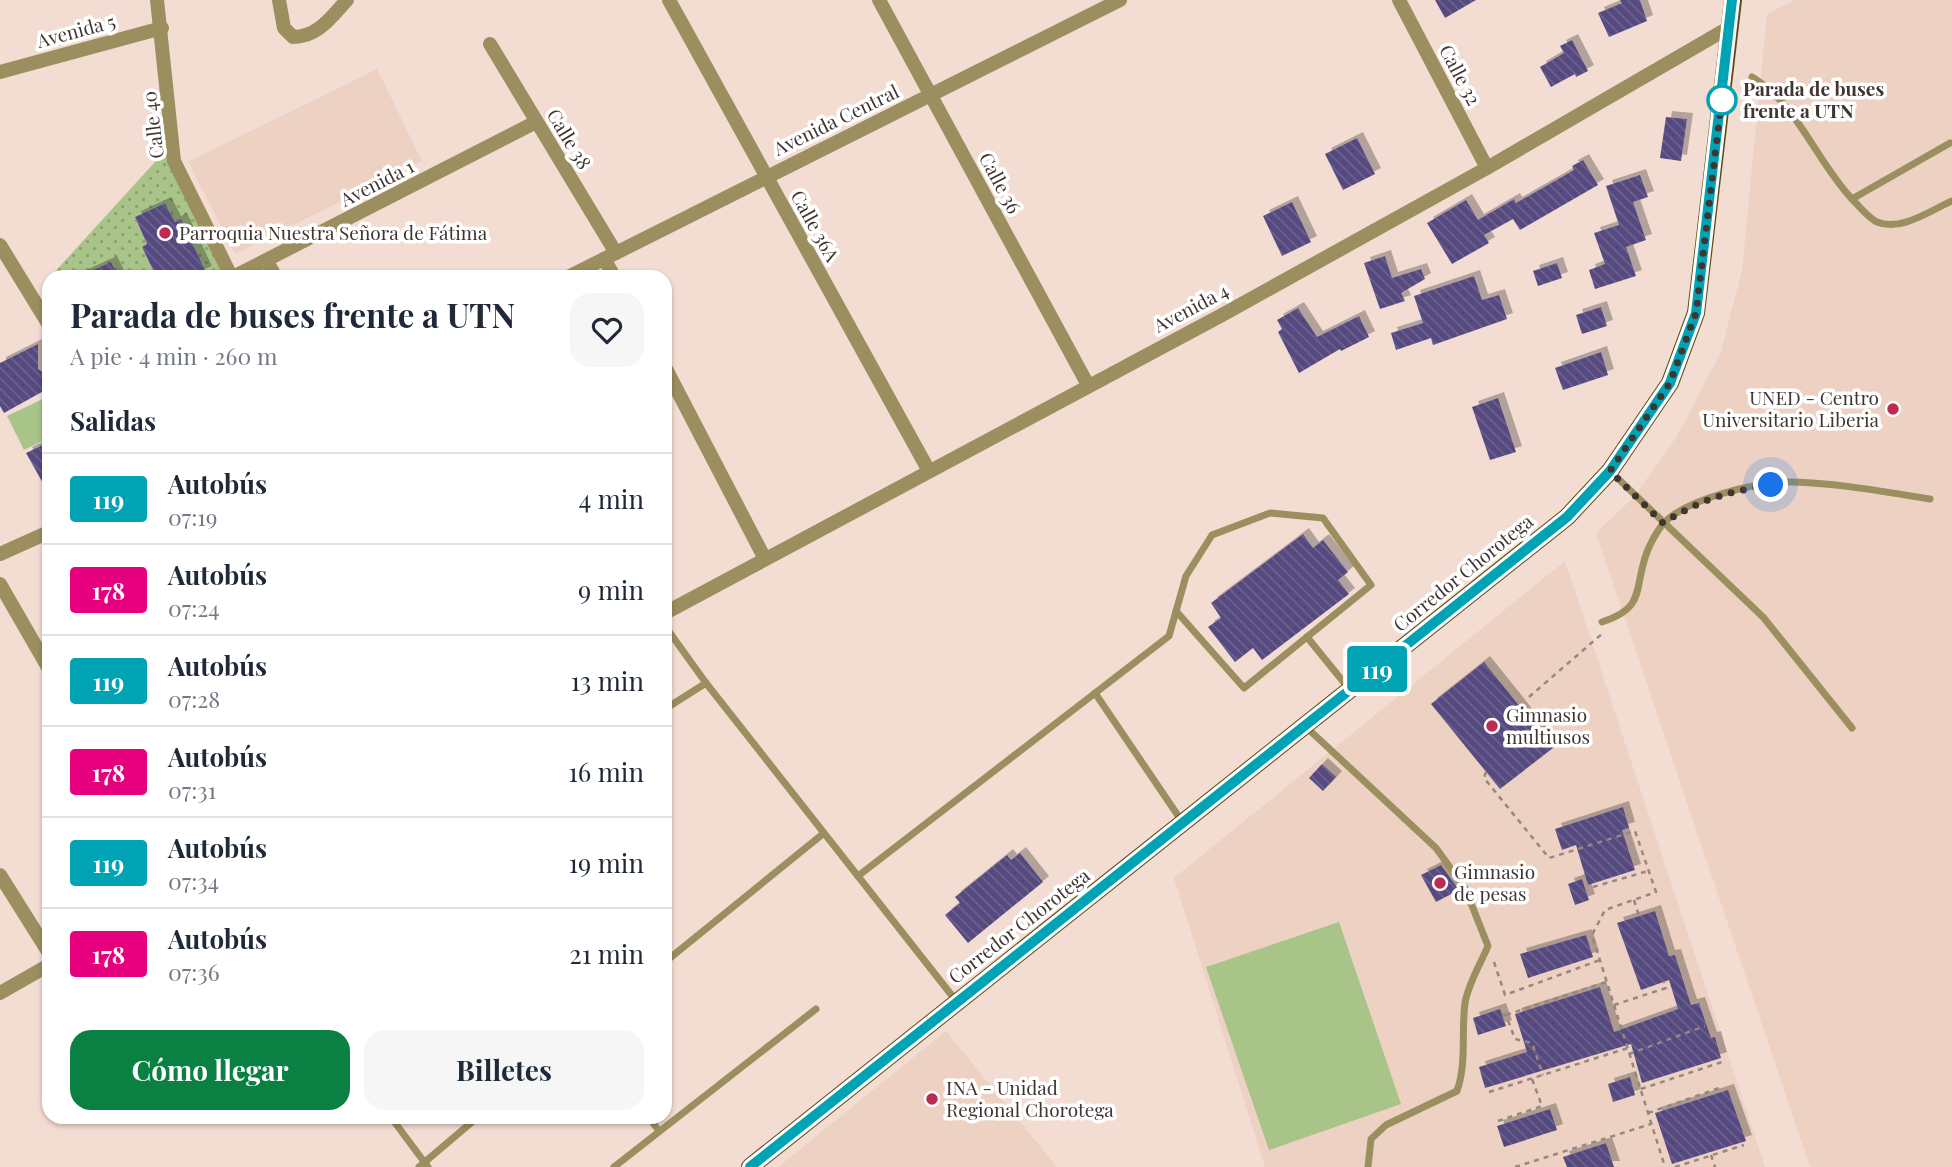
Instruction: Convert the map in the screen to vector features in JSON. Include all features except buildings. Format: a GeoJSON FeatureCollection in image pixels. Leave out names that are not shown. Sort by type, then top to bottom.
{"type":"FeatureCollection","features":[{"type":"Feature","properties":{"kind":"main road","name":"Corredor Chorotega"},"geometry":{"type":"LineString","coordinates":[[750,1167],[1567,517],[1610,471],[1670,383],[1696,313],[1732,0]]}},
{"type":"Feature","properties":{"kind":"street","name":"Calle 40"},"geometry":{"type":"LineString","coordinates":[[157,0],[174,161],[229,270]]}},
{"type":"Feature","properties":{"kind":"street"},"geometry":{"type":"LineString","coordinates":[[279,0],[284,28],[293,37],[306,37],[319,29],[347,0]]}},
{"type":"Feature","properties":{"kind":"street","name":"Calle 36A"},"geometry":{"type":"LineString","coordinates":[[669,0],[929,471]]}},
{"type":"Feature","properties":{"kind":"street","name":"Calle 36"},"geometry":{"type":"LineString","coordinates":[[879,0],[1088,385]]}},
{"type":"Feature","properties":{"kind":"street","name":"Avenida Central"},"geometry":{"type":"LineString","coordinates":[[582,270],[1121,0]]}},
{"type":"Feature","properties":{"kind":"street","name":"Calle 32"},"geometry":{"type":"LineString","coordinates":[[1399,0],[1487,168]]}},
{"type":"Feature","properties":{"kind":"street","name":"Avenida 4"},"geometry":{"type":"LineString","coordinates":[[672,609],[1487,168],[1730,27]]}},
{"type":"Feature","properties":{"kind":"street","name":"Avenida 5"},"geometry":{"type":"LineString","coordinates":[[0,72],[162,29]]}},
{"type":"Feature","properties":{"kind":"street","name":"Calle 38"},"geometry":{"type":"LineString","coordinates":[[491,44],[610,256],[613,270]]}},
{"type":"Feature","properties":{"kind":"street","name":"Avenida 1"},"geometry":{"type":"LineString","coordinates":[[246,270],[536,122]]}},
{"type":"Feature","properties":{"kind":"street"},"geometry":{"type":"LineString","coordinates":[[0,245],[42,314]]}},
{"type":"Feature","properties":{"kind":"street"},"geometry":{"type":"LineString","coordinates":[[267,261],[272,270]]}},
{"type":"Feature","properties":{"kind":"street"},"geometry":{"type":"LineString","coordinates":[[672,380],[765,559]]}},
{"type":"Feature","properties":{"kind":"street"},"geometry":{"type":"LineString","coordinates":[[0,554],[42,535]]}},
{"type":"Feature","properties":{"kind":"street"},"geometry":{"type":"LineString","coordinates":[[0,584],[42,657]]}},
{"type":"Feature","properties":{"kind":"street"},"geometry":{"type":"LineString","coordinates":[[0,875],[42,942]]}},
{"type":"Feature","properties":{"kind":"street"},"geometry":{"type":"LineString","coordinates":[[0,993],[42,969]]}},
{"type":"Feature","properties":{"kind":"lane"},"geometry":{"type":"LineString","coordinates":[[1752,76],[1773,89],[1836,182],[1876,222],[1892,225],[1912,220],[1952,201]]}},
{"type":"Feature","properties":{"kind":"lane"},"geometry":{"type":"LineString","coordinates":[[1852,199],[1950,143]]}},
{"type":"Feature","properties":{"kind":"lane"},"geometry":{"type":"LineString","coordinates":[[1610,471],[1763,617],[1852,729]]}},
{"type":"Feature","properties":{"kind":"lane"},"geometry":{"type":"LineString","coordinates":[[1602,622],[1623,615],[1636,600],[1647,552],[1663,523],[1696,503],[1732,491],[1790,482],[1930,499]]}},
{"type":"Feature","properties":{"kind":"lane"},"geometry":{"type":"LineString","coordinates":[[858,876],[1169,636],[1176,611],[1186,576],[1212,535],[1269,513],[1323,518],[1371,585],[1244,688],[1176,611]]}},
{"type":"Feature","properties":{"kind":"lane"},"geometry":{"type":"LineString","coordinates":[[672,636],[706,683],[957,1002]]}},
{"type":"Feature","properties":{"kind":"lane"},"geometry":{"type":"LineString","coordinates":[[1307,637],[1350,690]]}},
{"type":"Feature","properties":{"kind":"lane"},"geometry":{"type":"LineString","coordinates":[[672,705],[706,683]]}},
{"type":"Feature","properties":{"kind":"lane"},"geometry":{"type":"LineString","coordinates":[[1096,693],[1183,823]]}},
{"type":"Feature","properties":{"kind":"lane"},"geometry":{"type":"LineString","coordinates":[[1305,726],[1436,848],[1465,888],[1488,946],[1466,999],[1461,1042],[1464,1070],[1457,1091],[1385,1125],[1370,1139],[1368,1167]]}},
{"type":"Feature","properties":{"kind":"lane"},"geometry":{"type":"LineString","coordinates":[[672,956],[824,832]]}},
{"type":"Feature","properties":{"kind":"lane"},"geometry":{"type":"LineString","coordinates":[[672,1121],[816,1009]]}},
{"type":"Feature","properties":{"kind":"lane"},"geometry":{"type":"LineString","coordinates":[[396,1124],[424,1165],[470,1124]]}},
{"type":"Feature","properties":{"kind":"lane"},"geometry":{"type":"LineString","coordinates":[[654,1124],[659,1131]]}},
{"type":"Feature","properties":{"kind":"lane"},"geometry":{"type":"LineString","coordinates":[[614,1167],[668,1124]]}},
{"type":"Feature","properties":{"kind":"path"},"geometry":{"type":"LineString","coordinates":[[1529,697],[1605,632]]}},
{"type":"Feature","properties":{"kind":"path"},"geometry":{"type":"LineString","coordinates":[[1486,772],[1485,778],[1549,858],[1635,831],[1656,892],[1605,910],[1592,935],[1665,1167]]}},
{"type":"Feature","properties":{"kind":"path"},"geometry":{"type":"LineString","coordinates":[[1593,887],[1648,871]]}},
{"type":"Feature","properties":{"kind":"path"},"geometry":{"type":"LineString","coordinates":[[1634,900],[1639,916]]}},
{"type":"Feature","properties":{"kind":"path"},"geometry":{"type":"LineString","coordinates":[[1488,946],[1505,995],[1600,960]]}},
{"type":"Feature","properties":{"kind":"path"},"geometry":{"type":"LineString","coordinates":[[1543,1075],[1532,1043],[1515,1039],[1504,1015],[1607,982]]}},
{"type":"Feature","properties":{"kind":"path"},"geometry":{"type":"LineString","coordinates":[[1614,1005],[1666,988],[1664,982]]}},
{"type":"Feature","properties":{"kind":"path"},"geometry":{"type":"LineString","coordinates":[[1629,1054],[1705,1026]]}},
{"type":"Feature","properties":{"kind":"path"},"geometry":{"type":"LineString","coordinates":[[1489,1092],[1628,1048]]}},
{"type":"Feature","properties":{"kind":"path"},"geometry":{"type":"LineString","coordinates":[[1641,1089],[1722,1062]]}},
{"type":"Feature","properties":{"kind":"path"},"geometry":{"type":"LineString","coordinates":[[1498,1121],[1542,1106],[1532,1079]]}},
{"type":"Feature","properties":{"kind":"path"},"geometry":{"type":"LineString","coordinates":[[1648,1113],[1722,1087]]}},
{"type":"Feature","properties":{"kind":"path"},"geometry":{"type":"LineString","coordinates":[[1516,1167],[1651,1124]]}},
{"type":"Feature","properties":{"kind":"path"},"geometry":{"type":"LineString","coordinates":[[1675,1167],[1744,1144]]}},
{"type":"Feature","properties":{"kind":"path"},"geometry":{"type":"LineString","coordinates":[[1711,1155],[1715,1167]]}},
{"type":"Feature","properties":{"kind":"shaded area"},"geometry":{"type":"Polygon","coordinates":[[[1795,0],[1952,0],[1952,1167],[1810,1167],[1596,533],[1634,497],[1677,436],[1721,352],[1742,270],[1767,14],[1795,0]]]}},
{"type":"Feature","properties":{"kind":"shaded area"},"geometry":{"type":"Polygon","coordinates":[[[377,69],[422,161],[235,254],[188,162],[377,69]]]}},
{"type":"Feature","properties":{"kind":"shaded area"},"geometry":{"type":"Polygon","coordinates":[[[1565,561],[1765,1167],[1265,1167],[1174,878],[1565,561]]]}},
{"type":"Feature","properties":{"kind":"shaded area","name":"INA - Unidad Regional Chorotega"},"geometry":{"type":"Polygon","coordinates":[[[946,1031],[1057,1167],[778,1167],[946,1031]]]}},
{"type":"Feature","properties":{"kind":"green space"},"geometry":{"type":"Polygon","coordinates":[[[165,151],[222,270],[205,270],[181,219],[175,222],[165,203],[135,217],[147,244],[142,247],[153,270],[56,270],[165,151]]]}},
{"type":"Feature","properties":{"kind":"green space"},"geometry":{"type":"Polygon","coordinates":[[[42,399],[42,441],[24,450],[7,416],[42,399]]]}},
{"type":"Feature","properties":{"kind":"green space"},"geometry":{"type":"Polygon","coordinates":[[[1339,922],[1401,1104],[1269,1150],[1206,967],[1339,922]]]}},
{"type":"Feature","properties":{"kind":"bus line","name":"119"},"geometry":{"type":"LineString","coordinates":[[750,1167],[1567,517],[1610,471],[1670,383],[1696,313],[1732,0]]}},
{"type":"Feature","properties":{"kind":"place","name":"Parada de buses frente a UTN"},"geometry":{"type":"Point","coordinates":[1722,100]}},
{"type":"Feature","properties":{"kind":"place","name":"Parroquia Nuestra Señora de Fátima"},"geometry":{"type":"Point","coordinates":[165,233]}},
{"type":"Feature","properties":{"kind":"place","name":"UNED - Centro Universitario Liberia"},"geometry":{"type":"Point","coordinates":[1893,409]}},
{"type":"Feature","properties":{"kind":"place","name":"Gimnasio multiusos"},"geometry":{"type":"Point","coordinates":[1492,726]}},
{"type":"Feature","properties":{"kind":"place","name":"Gimnasio de pesas"},"geometry":{"type":"Point","coordinates":[1440,883]}},
{"type":"Feature","properties":{"kind":"place","name":"INA - Unidad Regional Chorotega"},"geometry":{"type":"Point","coordinates":[932,1099]}},
{"type":"Feature","properties":{"kind":"route"},"geometry":{"type":"LineString","coordinates":[[1722,100],[1723,89],[1696,313],[1670,383],[1610,471],[1663,523],[1696,503],[1732,491],[1771,485]]}}]}
